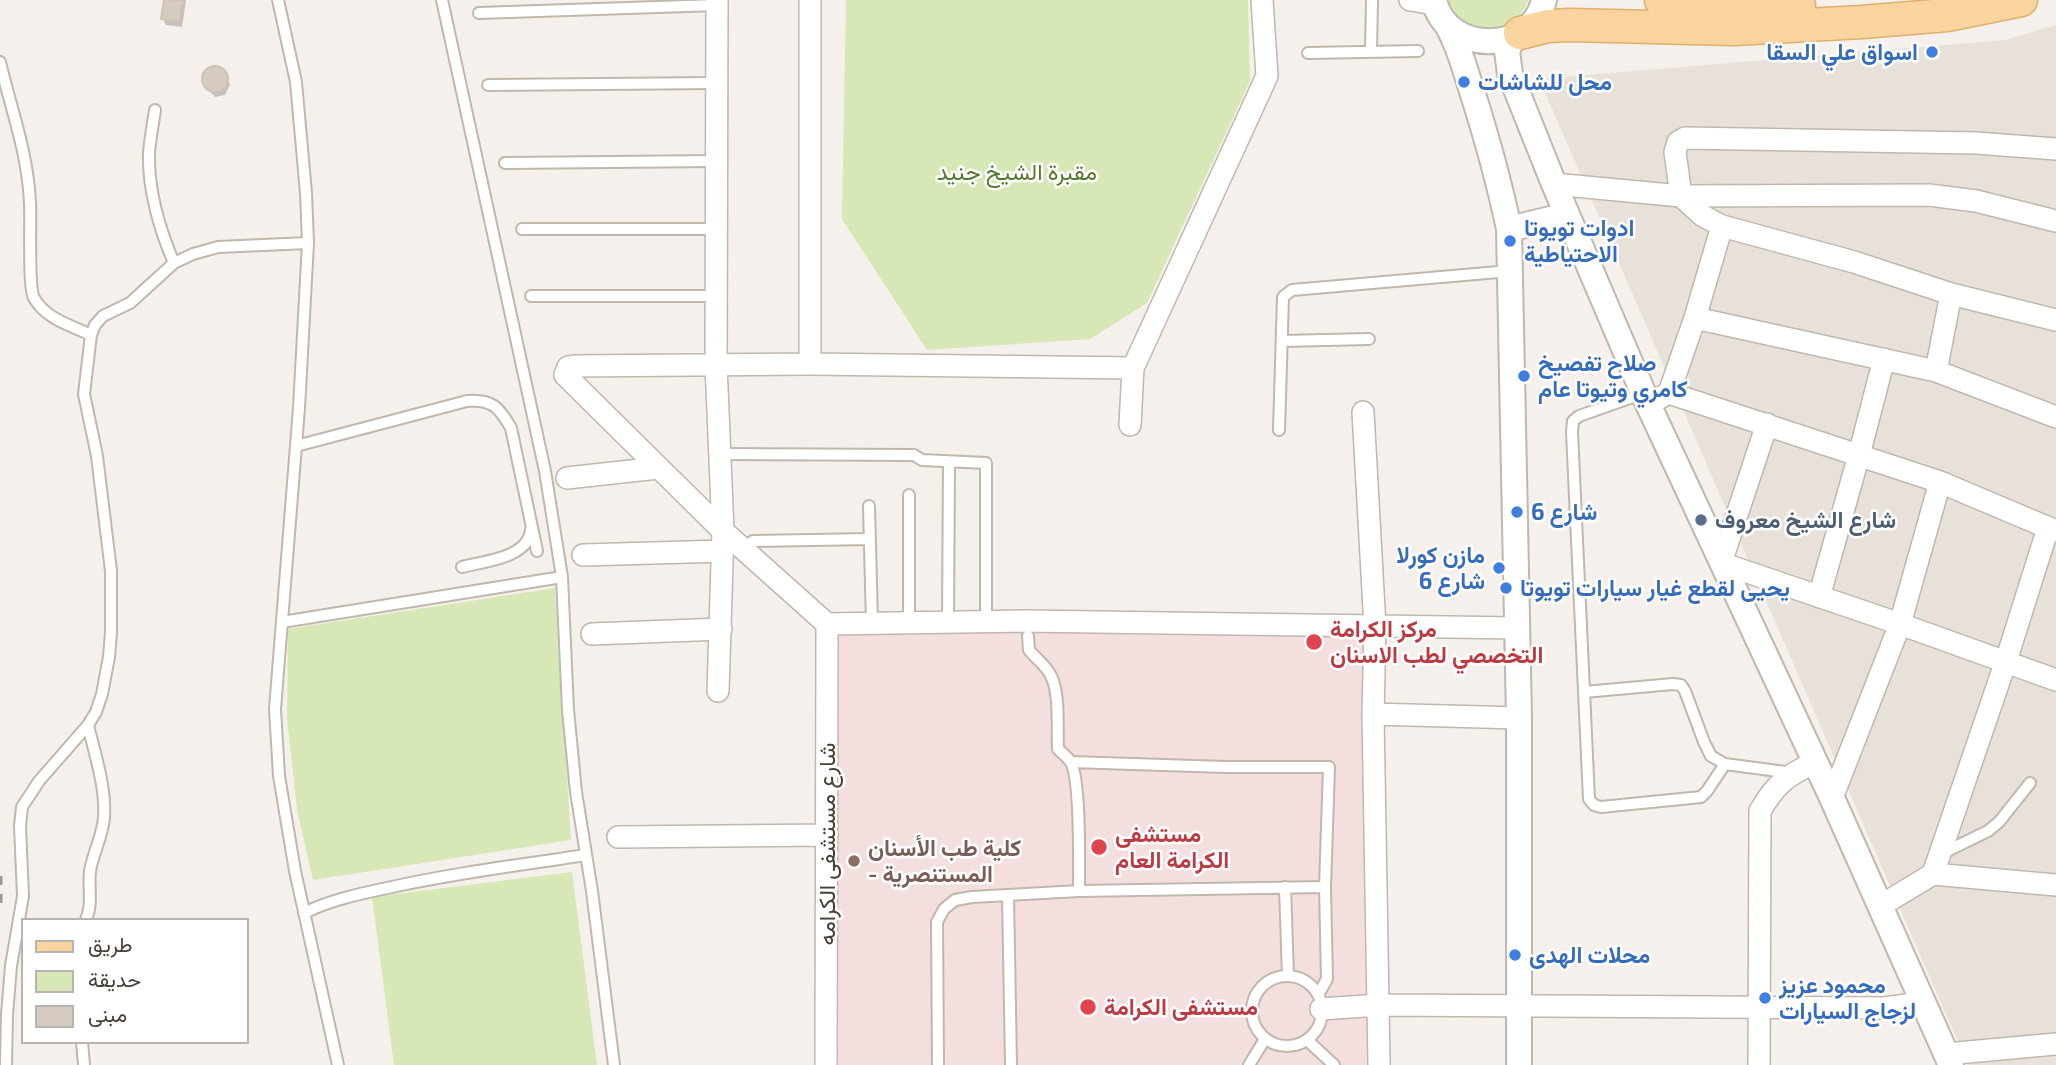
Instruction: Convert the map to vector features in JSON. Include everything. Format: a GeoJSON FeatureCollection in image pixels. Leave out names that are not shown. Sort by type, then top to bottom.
{"type":"FeatureCollection","features":[{"type":"Feature","properties":{"kind":"main road"},"geometry":{"type":"LineString","coordinates":[[1661,0],[1762,6],[1828,5],[1877,0]]}},
{"type":"Feature","properties":{"kind":"main road"},"geometry":{"type":"LineString","coordinates":[[1516,35],[1548,26],[1570,25],[1734,29],[1862,23],[1947,15],[2021,0]]}},
{"type":"Feature","properties":{"kind":"street"},"geometry":{"type":"LineString","coordinates":[[810,0],[810,364]]}},
{"type":"Feature","properties":{"kind":"street"},"geometry":{"type":"LineString","coordinates":[[1130,425],[1133,368],[1267,76],[1262,0]]}},
{"type":"Feature","properties":{"kind":"street"},"geometry":{"type":"LineString","coordinates":[[1410,0],[1438,9],[1457,33],[1471,40],[1486,43],[1516,35]]}},
{"type":"Feature","properties":{"kind":"street"},"geometry":{"type":"LineString","coordinates":[[1544,0],[1534,21],[1516,35],[1507,51],[1510,74],[1567,215],[1654,397],[1804,767],[1832,798],[1948,1060],[2056,1044]]}},
{"type":"Feature","properties":{"kind":"street"},"geometry":{"type":"LineString","coordinates":[[717,2],[716,364],[720,454],[730,543],[720,629],[718,691]]}},
{"type":"Feature","properties":{"kind":"street"},"geometry":{"type":"LineString","coordinates":[[1438,9],[1459,50],[1484,127],[1498,175],[1509,229],[1520,718],[1519,1065]]}},
{"type":"Feature","properties":{"kind":"street"},"geometry":{"type":"LineString","coordinates":[[2056,149],[1976,143],[1685,138],[1678,142],[1675,152],[1681,196],[1703,216],[1722,226],[1854,262],[1951,294],[2056,320]]}},
{"type":"Feature","properties":{"kind":"street"},"geometry":{"type":"LineString","coordinates":[[1554,184],[1681,196],[1929,195],[1976,201],[2056,221]]}},
{"type":"Feature","properties":{"kind":"street"},"geometry":{"type":"LineString","coordinates":[[1509,229],[1567,215]]}},
{"type":"Feature","properties":{"kind":"street"},"geometry":{"type":"LineString","coordinates":[[1654,397],[1695,318],[1722,226]]}},
{"type":"Feature","properties":{"kind":"street"},"geometry":{"type":"LineString","coordinates":[[1936,371],[1951,294]]}},
{"type":"Feature","properties":{"kind":"street"},"geometry":{"type":"LineString","coordinates":[[1695,318],[1936,371],[2056,417]]}},
{"type":"Feature","properties":{"kind":"street"},"geometry":{"type":"LineString","coordinates":[[1819,597],[1884,359]]}},
{"type":"Feature","properties":{"kind":"street"},"geometry":{"type":"LineString","coordinates":[[1133,368],[716,364],[574,366],[568,367],[565,375],[730,543],[827,624],[986,622],[1518,628]]}},
{"type":"Feature","properties":{"kind":"street"},"geometry":{"type":"LineString","coordinates":[[1654,397],[1767,424],[1940,482],[2052,529],[1937,864],[1880,906]]}},
{"type":"Feature","properties":{"kind":"street"},"geometry":{"type":"LineString","coordinates":[[1363,412],[1375,626],[1373,714],[1380,1065]]}},
{"type":"Feature","properties":{"kind":"street"},"geometry":{"type":"LineString","coordinates":[[1721,563],[1767,424]]}},
{"type":"Feature","properties":{"kind":"street"},"geometry":{"type":"LineString","coordinates":[[567,478],[658,468]]}},
{"type":"Feature","properties":{"kind":"street"},"geometry":{"type":"LineString","coordinates":[[1832,798],[1900,624],[1940,482]]}},
{"type":"Feature","properties":{"kind":"street"},"geometry":{"type":"LineString","coordinates":[[583,555],[730,543]]}},
{"type":"Feature","properties":{"kind":"street"},"geometry":{"type":"LineString","coordinates":[[1721,563],[2056,680]]}},
{"type":"Feature","properties":{"kind":"street","name":"شارع مستشفى الكرامه"},"geometry":{"type":"LineString","coordinates":[[826,1065],[827,624]]}},
{"type":"Feature","properties":{"kind":"street"},"geometry":{"type":"LineString","coordinates":[[592,634],[720,629]]}},
{"type":"Feature","properties":{"kind":"street"},"geometry":{"type":"LineString","coordinates":[[1373,714],[1520,718]]}},
{"type":"Feature","properties":{"kind":"street"},"geometry":{"type":"LineString","coordinates":[[1759,1065],[1760,811],[1772,791],[1804,767]]}},
{"type":"Feature","properties":{"kind":"street"},"geometry":{"type":"LineString","coordinates":[[618,837],[827,835]]}},
{"type":"Feature","properties":{"kind":"street"},"geometry":{"type":"LineString","coordinates":[[1937,864],[2056,885]]}},
{"type":"Feature","properties":{"kind":"street"},"geometry":{"type":"LineString","coordinates":[[1320,1002],[1759,1009],[1884,1008],[1922,1003]]}},
{"type":"Feature","properties":{"kind":"lane"},"geometry":{"type":"LineString","coordinates":[[278,0],[296,82],[308,243],[296,446],[275,709],[279,776],[295,871],[338,1065]]}},
{"type":"Feature","properties":{"kind":"lane"},"geometry":{"type":"LineString","coordinates":[[442,0],[545,471],[562,577],[568,710],[576,792],[614,1065]]}},
{"type":"Feature","properties":{"kind":"lane"},"geometry":{"type":"LineString","coordinates":[[1371,52],[1372,0]]}},
{"type":"Feature","properties":{"kind":"lane"},"geometry":{"type":"LineString","coordinates":[[479,13],[717,2]]}},
{"type":"Feature","properties":{"kind":"lane"},"geometry":{"type":"LineString","coordinates":[[1308,53],[1418,51]]}},
{"type":"Feature","properties":{"kind":"lane"},"geometry":{"type":"LineString","coordinates":[[0,62],[27,166],[32,295],[43,312],[90,335]]}},
{"type":"Feature","properties":{"kind":"lane"},"geometry":{"type":"LineString","coordinates":[[488,85],[717,83]]}},
{"type":"Feature","properties":{"kind":"lane"},"geometry":{"type":"LineString","coordinates":[[155,110],[149,153],[151,192],[159,229],[174,263]]}},
{"type":"Feature","properties":{"kind":"lane"},"geometry":{"type":"LineString","coordinates":[[505,163],[716,161]]}},
{"type":"Feature","properties":{"kind":"lane"},"geometry":{"type":"LineString","coordinates":[[522,229],[716,229]]}},
{"type":"Feature","properties":{"kind":"lane"},"geometry":{"type":"LineString","coordinates":[[6,1065],[3,1035],[23,897],[20,826],[22,807],[39,780],[88,725],[96,712],[109,657],[111,572],[97,456],[84,394],[90,335],[94,325],[103,316],[130,303],[174,263],[193,254],[218,247],[308,243]]}},
{"type":"Feature","properties":{"kind":"lane"},"geometry":{"type":"LineString","coordinates":[[1279,430],[1283,297],[1292,289],[1510,271]]}},
{"type":"Feature","properties":{"kind":"lane"},"geometry":{"type":"LineString","coordinates":[[531,296],[716,296]]}},
{"type":"Feature","properties":{"kind":"lane"},"geometry":{"type":"LineString","coordinates":[[1282,341],[1369,339]]}},
{"type":"Feature","properties":{"kind":"lane"},"geometry":{"type":"LineString","coordinates":[[1654,397],[1579,416],[1573,421],[1589,799],[1594,805],[1601,807],[1701,797],[1725,764]]}},
{"type":"Feature","properties":{"kind":"lane"},"geometry":{"type":"LineString","coordinates":[[296,446],[467,401],[490,403],[502,411],[511,428],[537,551]]}},
{"type":"Feature","properties":{"kind":"lane"},"geometry":{"type":"LineString","coordinates":[[720,454],[914,456],[922,460],[986,463],[986,622]]}},
{"type":"Feature","properties":{"kind":"lane"},"geometry":{"type":"LineString","coordinates":[[948,622],[949,462]]}},
{"type":"Feature","properties":{"kind":"lane"},"geometry":{"type":"LineString","coordinates":[[909,495],[909,622]]}},
{"type":"Feature","properties":{"kind":"lane"},"geometry":{"type":"LineString","coordinates":[[869,506],[872,623]]}},
{"type":"Feature","properties":{"kind":"lane"},"geometry":{"type":"LineString","coordinates":[[462,567],[508,555],[522,548],[530,538],[531,523]]}},
{"type":"Feature","properties":{"kind":"lane"},"geometry":{"type":"LineString","coordinates":[[730,543],[870,539]]}},
{"type":"Feature","properties":{"kind":"lane"},"geometry":{"type":"LineString","coordinates":[[282,622],[562,577]]}},
{"type":"Feature","properties":{"kind":"lane"},"geometry":{"type":"LineString","coordinates":[[1028,636],[1029,650],[1053,678],[1058,749],[1071,762],[1077,799],[1079,891]]}},
{"type":"Feature","properties":{"kind":"lane"},"geometry":{"type":"LineString","coordinates":[[1584,692],[1681,685],[1711,756],[1725,764],[1804,767]]}},
{"type":"Feature","properties":{"kind":"lane"},"geometry":{"type":"LineString","coordinates":[[87,918],[90,909],[90,875],[104,819],[103,790],[88,725]]}},
{"type":"Feature","properties":{"kind":"lane"},"geometry":{"type":"LineString","coordinates":[[1071,762],[1329,767],[1325,887],[1327,979],[1320,1002]]}},
{"type":"Feature","properties":{"kind":"lane"},"geometry":{"type":"LineString","coordinates":[[1937,864],[1999,822],[2030,783]]}},
{"type":"Feature","properties":{"kind":"lane"},"geometry":{"type":"LineString","coordinates":[[304,913],[349,897],[431,878],[586,855]]}},
{"type":"Feature","properties":{"kind":"lane"},"geometry":{"type":"LineString","coordinates":[[1285,887],[1288,976]]}},
{"type":"Feature","properties":{"kind":"lane"},"geometry":{"type":"LineString","coordinates":[[938,1065],[937,922],[944,909],[955,900],[1079,891],[1325,887]]}},
{"type":"Feature","properties":{"kind":"lane"},"geometry":{"type":"LineString","coordinates":[[1009,895],[1011,1065]]}},
{"type":"Feature","properties":{"kind":"lane"},"geometry":{"type":"LineString","coordinates":[[1288,976],[1302,979],[1314,988],[1320,1002],[1322,1016],[1317,1030],[1307,1040],[1293,1046],[1279,1045],[1265,1039],[1256,1028],[1252,1014],[1254,999],[1261,986],[1273,978],[1288,976]]}},
{"type":"Feature","properties":{"kind":"lane"},"geometry":{"type":"LineString","coordinates":[[1249,1065],[1265,1039]]}},
{"type":"Feature","properties":{"kind":"lane"},"geometry":{"type":"LineString","coordinates":[[1307,1040],[1334,1065]]}},
{"type":"Feature","properties":{"kind":"lane"},"geometry":{"type":"LineString","coordinates":[[82,1044],[84,1065]]}},
{"type":"Feature","properties":{"kind":"shaded area"},"geometry":{"type":"Polygon","coordinates":[[[2056,25],[2056,1065],[1968,1065],[1539,79],[2005,40],[2056,25]]]}},
{"type":"Feature","properties":{"kind":"shaded area","name":"مستشفى الكرامة العام"},"geometry":{"type":"Polygon","coordinates":[[[827,624],[1363,628],[1373,1065],[836,1065],[827,624]]]}},
{"type":"Feature","properties":{"kind":"green space","name":"مقبرة الشيخ جنيد"},"geometry":{"type":"Polygon","coordinates":[[[846,0],[1248,0],[1250,81],[1147,303],[1090,339],[927,350],[842,219],[846,0]]]}},
{"type":"Feature","properties":{"kind":"green space"},"geometry":{"type":"Polygon","coordinates":[[[1445,0],[1528,0],[1524,9],[1511,23],[1495,30],[1486,30],[1458,19],[1445,0]]]}},
{"type":"Feature","properties":{"kind":"green space"},"geometry":{"type":"Polygon","coordinates":[[[555,588],[571,840],[313,880],[297,810],[287,718],[288,629],[555,588]]]}},
{"type":"Feature","properties":{"kind":"green space"},"geometry":{"type":"Polygon","coordinates":[[[572,872],[597,1065],[394,1065],[372,897],[572,872]]]}},
{"type":"Feature","properties":{"kind":"building"},"geometry":{"type":"Polygon","coordinates":[[[164,0],[183,0],[179,22],[161,19],[164,0]]]}},
{"type":"Feature","properties":{"kind":"building"},"geometry":{"type":"Polygon","coordinates":[[[215,66],[224,70],[228,79],[224,88],[215,92],[206,88],[202,79],[206,70],[215,66]]]}},
{"type":"Feature","properties":{"kind":"railway"},"geometry":{"type":"LineString","coordinates":[[0,876],[0,903]]}},
{"type":"Feature","properties":{"kind":"place","name":"اسواق علي السقا"},"geometry":{"type":"Point","coordinates":[1932,52]}},
{"type":"Feature","properties":{"kind":"place","name":"محل للشاشات"},"geometry":{"type":"Point","coordinates":[1464,82]}},
{"type":"Feature","properties":{"kind":"place","name":"ادوات تويوتا الاحتياطية"},"geometry":{"type":"Point","coordinates":[1510,241]}},
{"type":"Feature","properties":{"kind":"place","name":"صلاح تفصيخ كامري وتيوتا عام"},"geometry":{"type":"Point","coordinates":[1524,376]}},
{"type":"Feature","properties":{"kind":"place","name":"شارع 6"},"geometry":{"type":"Point","coordinates":[1517,512]}},
{"type":"Feature","properties":{"kind":"place","name":"شارع الشيخ معروف"},"geometry":{"type":"Point","coordinates":[1701,520]}},
{"type":"Feature","properties":{"kind":"place","name":"مازن كورلا شارع 6"},"geometry":{"type":"Point","coordinates":[1499,568]}},
{"type":"Feature","properties":{"kind":"place","name":"يحيى لقطع غيار سيارات تويوتا"},"geometry":{"type":"Point","coordinates":[1506,588]}},
{"type":"Feature","properties":{"kind":"place","name":"مركز الكرامة التخصصي لطب الاسنان"},"geometry":{"type":"Point","coordinates":[1314,642]}},
{"type":"Feature","properties":{"kind":"place","name":"مستشفى الكرامة العام"},"geometry":{"type":"Point","coordinates":[1099,847]}},
{"type":"Feature","properties":{"kind":"place","name":"كلية طب الأسنان - المستنصرية"},"geometry":{"type":"Point","coordinates":[854,861]}},
{"type":"Feature","properties":{"kind":"place","name":"محلات الهدى"},"geometry":{"type":"Point","coordinates":[1515,955]}},
{"type":"Feature","properties":{"kind":"place","name":"محمود عزيز لزجاج السيارات"},"geometry":{"type":"Point","coordinates":[1765,998]}},
{"type":"Feature","properties":{"kind":"place","name":"مستشفى الكرامة"},"geometry":{"type":"Point","coordinates":[1088,1007]}}]}
